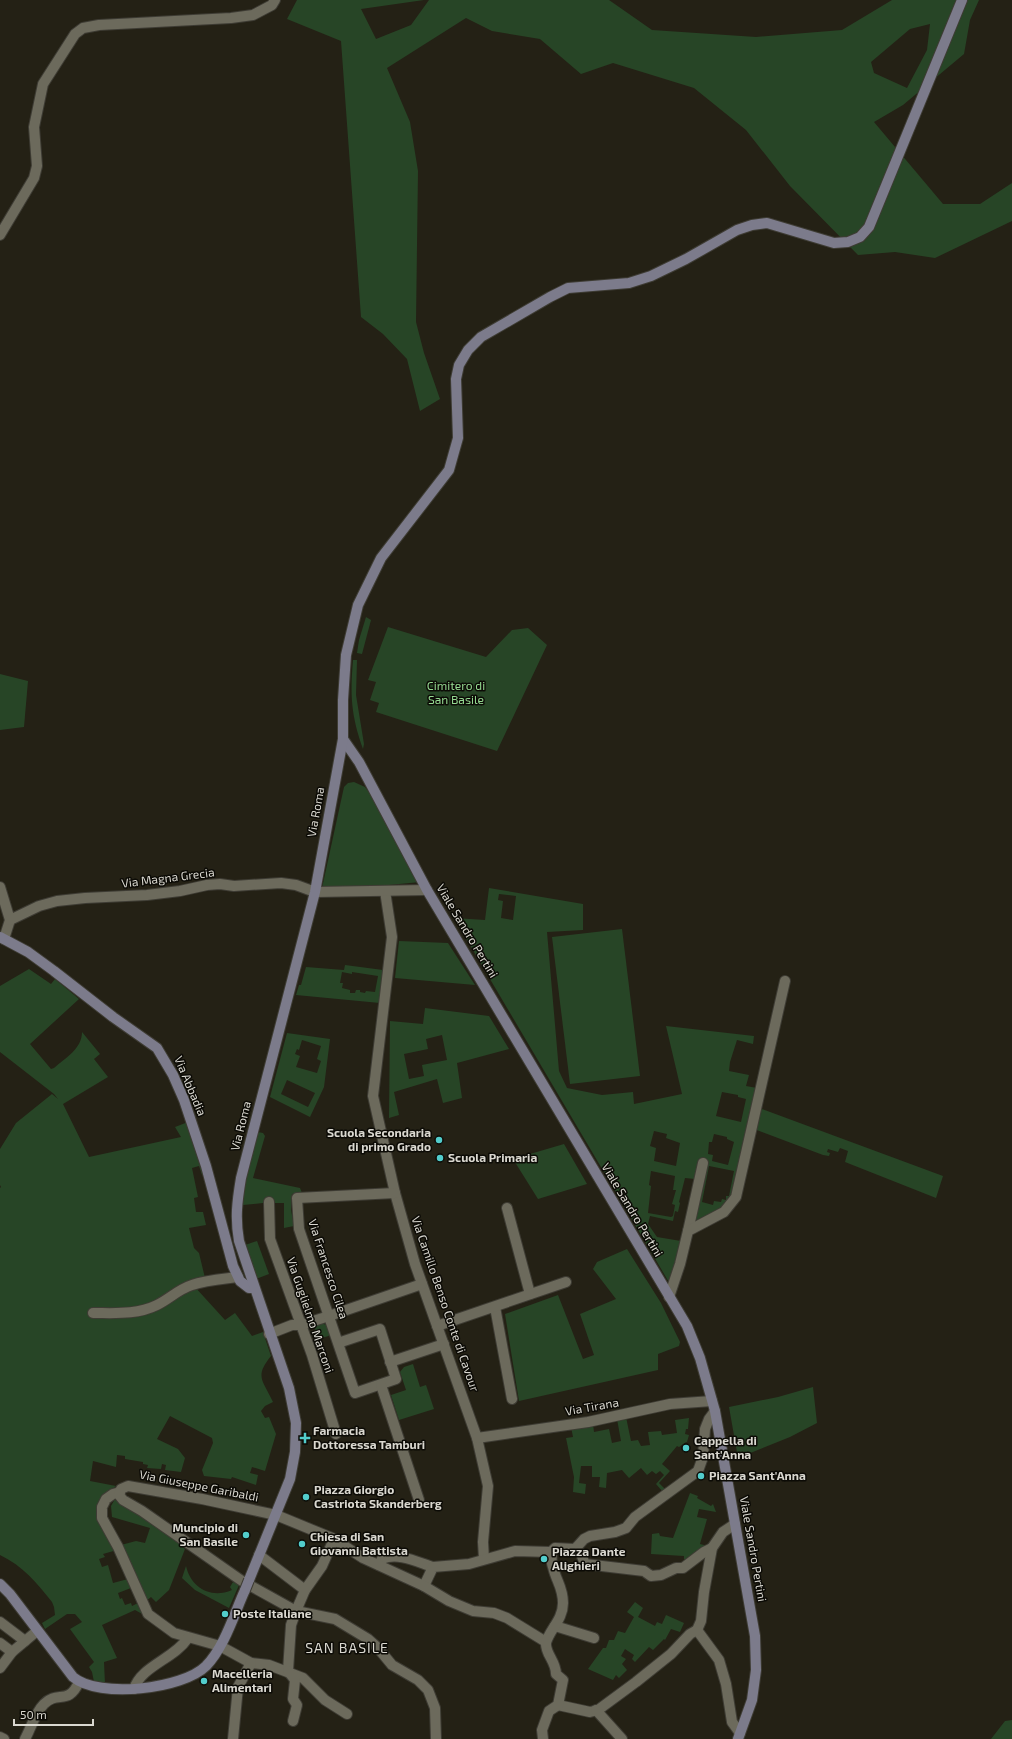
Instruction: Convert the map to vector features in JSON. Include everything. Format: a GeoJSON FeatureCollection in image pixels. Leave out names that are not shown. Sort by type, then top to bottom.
{"type":"FeatureCollection","features":[{"type":"Feature","properties":{"kind":"street"},"geometry":{"type":"LineString","coordinates":[[0,235],[34,178],[36,166],[34,127],[43,84],[75,34],[84,28],[98,25],[230,18],[253,15],[272,5],[275,0]]}},
{"type":"Feature","properties":{"kind":"street","name":"Via Roma"},"geometry":{"type":"LineString","coordinates":[[79,1682],[109,1690],[134,1689],[180,1680],[196,1674],[206,1666],[220,1646],[249,1586],[259,1555],[290,1479],[295,1452],[296,1423],[289,1388],[269,1334],[239,1241],[236,1221],[236,1207],[241,1178],[315,892],[343,739],[343,700],[346,655],[358,605],[381,558],[449,470],[458,438],[456,378],[459,365],[468,350],[481,337],[568,288],[629,283],[651,276],[686,259],[737,230],[752,225],[767,224],[834,243],[848,242],[860,237],[869,227],[962,0]]}},
{"type":"Feature","properties":{"kind":"street","name":"Viale Sandro Pertini"},"geometry":{"type":"LineString","coordinates":[[343,739],[359,762],[427,890],[687,1326],[700,1358],[714,1406],[756,1636],[756,1670],[752,1700],[739,1736]]}},
{"type":"Feature","properties":{"kind":"street","name":"Via Magna Grecia"},"geometry":{"type":"LineString","coordinates":[[10,920],[39,906],[57,902],[85,898],[147,895],[220,884],[234,886],[281,883],[296,885],[315,892],[427,890]]}},
{"type":"Feature","properties":{"kind":"street"},"geometry":{"type":"LineString","coordinates":[[0,887],[10,920],[2,938]]}},
{"type":"Feature","properties":{"kind":"street","name":"Via Camillo Benso Conte di Cavour"},"geometry":{"type":"LineString","coordinates":[[385,891],[392,937],[373,1096],[395,1193],[422,1284],[477,1438],[488,1486],[483,1542],[484,1559]]}},
{"type":"Feature","properties":{"kind":"street","name":"Via Abbadia"},"geometry":{"type":"LineString","coordinates":[[2,938],[54,971],[113,1017],[157,1048],[163,1056],[173,1075],[186,1107],[206,1166],[231,1259],[238,1277]]}},
{"type":"Feature","properties":{"kind":"street"},"geometry":{"type":"LineString","coordinates":[[688,1231],[724,1212],[736,1197],[785,981]]}},
{"type":"Feature","properties":{"kind":"street"},"geometry":{"type":"LineString","coordinates":[[669,1297],[680,1264],[703,1163]]}},
{"type":"Feature","properties":{"kind":"street","name":"Via Francesco Cilea"},"geometry":{"type":"LineString","coordinates":[[381,1385],[355,1393],[299,1229],[297,1198],[395,1193]]}},
{"type":"Feature","properties":{"kind":"street","name":"Via Guglielmo Marconi"},"geometry":{"type":"LineString","coordinates":[[269,1202],[270,1239],[301,1325],[336,1434]]}},
{"type":"Feature","properties":{"kind":"street"},"geometry":{"type":"LineString","coordinates":[[507,1208],[530,1294]]}},
{"type":"Feature","properties":{"kind":"street"},"geometry":{"type":"LineString","coordinates":[[93,1313],[126,1314],[146,1310],[192,1284],[238,1277],[249,1288],[254,1288]]}},
{"type":"Feature","properties":{"kind":"street"},"geometry":{"type":"LineString","coordinates":[[437,1326],[566,1282]]}},
{"type":"Feature","properties":{"kind":"street"},"geometry":{"type":"LineString","coordinates":[[269,1334],[292,1325],[301,1325],[329,1316],[422,1284]]}},
{"type":"Feature","properties":{"kind":"street"},"geometry":{"type":"LineString","coordinates":[[495,1307],[512,1399]]}},
{"type":"Feature","properties":{"kind":"street"},"geometry":{"type":"LineString","coordinates":[[338,1343],[380,1329],[396,1380],[381,1385],[419,1500]]}},
{"type":"Feature","properties":{"kind":"street"},"geometry":{"type":"LineString","coordinates":[[390,1362],[444,1344]]}},
{"type":"Feature","properties":{"kind":"street","name":"Via Tirana"},"geometry":{"type":"LineString","coordinates":[[477,1438],[588,1422],[670,1404],[714,1406]]}},
{"type":"Feature","properties":{"kind":"street"},"geometry":{"type":"LineString","coordinates":[[575,1549],[584,1538],[615,1532],[626,1528],[635,1517],[698,1471],[703,1457],[705,1429],[714,1406]]}},
{"type":"Feature","properties":{"kind":"street","name":"Via Giuseppe Garibaldi"},"geometry":{"type":"LineString","coordinates":[[188,1638],[168,1630],[148,1614],[118,1547],[102,1518],[102,1507],[106,1499],[113,1494],[120,1492],[123,1487],[128,1486],[202,1499],[276,1514],[334,1539],[363,1558],[424,1586],[449,1601],[473,1611],[494,1613],[507,1618],[546,1642]]}},
{"type":"Feature","properties":{"kind":"street"},"geometry":{"type":"LineString","coordinates":[[120,1492],[120,1498],[122,1500],[142,1511],[249,1586],[296,1610],[335,1619],[348,1626],[378,1648],[392,1665],[424,1684],[433,1701],[436,1739]]}},
{"type":"Feature","properties":{"kind":"street"},"geometry":{"type":"LineString","coordinates":[[558,1705],[590,1712],[596,1710],[636,1682],[671,1654],[690,1634],[697,1630],[701,1621],[704,1592],[712,1548],[723,1532],[735,1524]]}},
{"type":"Feature","properties":{"kind":"street"},"geometry":{"type":"LineString","coordinates":[[293,1721],[297,1705],[293,1699],[295,1680],[288,1671],[291,1625],[305,1590],[322,1566],[334,1539]]}},
{"type":"Feature","properties":{"kind":"street"},"geometry":{"type":"LineString","coordinates":[[379,1565],[382,1559],[389,1556],[400,1557],[433,1567],[468,1564],[515,1551],[551,1552],[555,1548],[575,1549],[581,1554],[585,1564],[644,1571],[651,1576],[661,1575],[676,1568],[682,1568],[712,1548]]}},
{"type":"Feature","properties":{"kind":"street"},"geometry":{"type":"LineString","coordinates":[[543,1739],[542,1730],[549,1711],[558,1705],[563,1680],[556,1674],[556,1666],[547,1653],[546,1642],[560,1617],[563,1604],[563,1592],[552,1567],[551,1552]]}},
{"type":"Feature","properties":{"kind":"street"},"geometry":{"type":"LineString","coordinates":[[259,1555],[305,1590]]}},
{"type":"Feature","properties":{"kind":"street"},"geometry":{"type":"LineString","coordinates":[[424,1586],[433,1567]]}},
{"type":"Feature","properties":{"kind":"street"},"geometry":{"type":"LineString","coordinates":[[0,1584],[10,1594],[67,1671],[79,1682],[72,1694],[52,1699],[43,1705],[24,1739]]}},
{"type":"Feature","properties":{"kind":"street"},"geometry":{"type":"LineString","coordinates":[[0,1622],[25,1641]]}},
{"type":"Feature","properties":{"kind":"street"},"geometry":{"type":"LineString","coordinates":[[555,1626],[594,1638]]}},
{"type":"Feature","properties":{"kind":"street"},"geometry":{"type":"LineString","coordinates":[[697,1630],[720,1660],[726,1684],[732,1722],[739,1736]]}},
{"type":"Feature","properties":{"kind":"street"},"geometry":{"type":"LineString","coordinates":[[0,1668],[12,1652],[37,1631]]}},
{"type":"Feature","properties":{"kind":"street"},"geometry":{"type":"LineString","coordinates":[[134,1689],[136,1681],[150,1669],[182,1647],[188,1638],[220,1646],[250,1663],[269,1665],[303,1678],[325,1700],[347,1714]]}},
{"type":"Feature","properties":{"kind":"street"},"geometry":{"type":"LineString","coordinates":[[0,1643],[12,1652]]}},
{"type":"Feature","properties":{"kind":"street"},"geometry":{"type":"LineString","coordinates":[[233,1739],[238,1687],[250,1663]]}},
{"type":"Feature","properties":{"kind":"street"},"geometry":{"type":"LineString","coordinates":[[596,1710],[622,1739]]}},
{"type":"Feature","properties":{"kind":"street"},"geometry":{"type":"LineString","coordinates":[[0,1737],[4,1739]]}},
{"type":"Feature","properties":{"kind":"green space"},"geometry":{"type":"Polygon","coordinates":[[[297,0],[424,0],[361,9],[376,39],[411,25],[429,0],[609,0],[652,30],[756,37],[842,30],[892,0],[979,0],[970,20],[964,54],[903,105],[874,122],[943,204],[980,204],[1012,183],[1012,221],[935,258],[895,252],[858,255],[790,186],[746,130],[694,88],[613,63],[581,74],[540,39],[492,31],[466,18],[387,68],[410,122],[418,171],[416,322],[424,353],[440,399],[420,411],[407,359],[383,334],[361,317],[341,41],[287,19],[297,0]],[[930,24],[910,29],[871,62],[874,73],[907,88],[927,50],[930,24]]]}},
{"type":"Feature","properties":{"kind":"green space"},"geometry":{"type":"Polygon","coordinates":[[[366,617],[371,620],[362,654],[357,653],[359,640],[366,617]]]}},
{"type":"Feature","properties":{"kind":"green space","name":"Cimitero di San Basile"},"geometry":{"type":"Polygon","coordinates":[[[388,627],[486,657],[512,630],[528,628],[547,645],[497,751],[376,712],[379,703],[370,700],[376,682],[368,680],[388,627]]]}},
{"type":"Feature","properties":{"kind":"green space"},"geometry":{"type":"Polygon","coordinates":[[[353,660],[357,660],[356,695],[364,744],[363,749],[356,726],[352,705],[353,660]]]}},
{"type":"Feature","properties":{"kind":"green space"},"geometry":{"type":"Polygon","coordinates":[[[0,674],[28,681],[24,727],[0,730],[0,674]]]}},
{"type":"Feature","properties":{"kind":"green space"},"geometry":{"type":"Polygon","coordinates":[[[354,782],[365,787],[374,799],[420,882],[322,888],[344,787],[348,783],[354,782]]]}},
{"type":"Feature","properties":{"kind":"green space"},"geometry":{"type":"Polygon","coordinates":[[[489,888],[583,904],[583,930],[547,932],[559,1071],[567,1088],[602,1095],[633,1092],[634,1104],[682,1094],[666,1026],[754,1036],[753,1044],[737,1040],[730,1062],[729,1071],[749,1075],[746,1086],[757,1088],[733,1192],[719,1210],[687,1230],[670,1284],[454,918],[485,920],[489,888]],[[499,894],[498,900],[503,901],[501,918],[513,920],[516,896],[499,894]],[[722,1092],[716,1116],[741,1122],[746,1099],[738,1097],[738,1095],[722,1092]],[[654,1131],[650,1146],[656,1148],[654,1161],[676,1166],[680,1143],[666,1138],[667,1134],[654,1131]],[[714,1134],[712,1142],[709,1142],[708,1154],[713,1155],[712,1161],[728,1165],[734,1142],[727,1139],[727,1137],[714,1134]],[[709,1166],[702,1202],[713,1205],[714,1201],[721,1202],[722,1199],[726,1200],[726,1196],[729,1196],[734,1171],[709,1166]],[[651,1171],[649,1185],[651,1186],[648,1213],[671,1217],[673,1216],[675,1205],[672,1204],[676,1190],[673,1190],[675,1176],[651,1171]],[[685,1178],[678,1212],[675,1211],[673,1221],[650,1216],[648,1224],[657,1237],[681,1241],[695,1179],[685,1178]]]}},
{"type":"Feature","properties":{"kind":"green space"},"geometry":{"type":"Polygon","coordinates":[[[622,929],[640,1076],[570,1084],[552,937],[622,929]]]}},
{"type":"Feature","properties":{"kind":"green space"},"geometry":{"type":"Polygon","coordinates":[[[399,941],[448,943],[475,985],[395,978],[399,941]]]}},
{"type":"Feature","properties":{"kind":"green space"},"geometry":{"type":"Polygon","coordinates":[[[345,965],[383,970],[380,1003],[296,995],[299,985],[301,985],[306,967],[344,970],[345,965]],[[342,972],[340,983],[343,983],[342,988],[350,990],[350,993],[355,993],[356,990],[360,990],[360,992],[365,993],[366,991],[375,992],[378,976],[352,972],[352,974],[342,972]]]}},
{"type":"Feature","properties":{"kind":"green space"},"geometry":{"type":"Polygon","coordinates":[[[29,969],[51,984],[55,979],[79,999],[30,1044],[51,1069],[68,1057],[76,1048],[82,1032],[100,1054],[94,1059],[108,1077],[63,1104],[89,1157],[181,1137],[175,1127],[188,1122],[205,1173],[202,1175],[199,1166],[192,1168],[198,1197],[194,1198],[196,1212],[203,1212],[206,1225],[189,1228],[194,1248],[199,1253],[205,1278],[194,1286],[225,1320],[235,1313],[252,1336],[263,1332],[271,1356],[263,1369],[262,1379],[273,1402],[265,1406],[261,1411],[265,1418],[269,1417],[276,1434],[265,1471],[252,1467],[250,1473],[258,1475],[256,1485],[232,1477],[231,1479],[204,1476],[202,1470],[213,1443],[212,1438],[170,1416],[157,1439],[178,1449],[185,1458],[181,1472],[165,1470],[166,1465],[162,1464],[161,1469],[147,1468],[148,1465],[143,1464],[143,1462],[125,1459],[125,1456],[117,1455],[116,1467],[93,1461],[90,1481],[116,1486],[111,1490],[103,1511],[117,1550],[103,1554],[105,1557],[99,1559],[102,1567],[108,1565],[113,1583],[128,1579],[131,1588],[118,1593],[120,1599],[122,1598],[125,1605],[131,1603],[132,1606],[138,1603],[144,1615],[135,1610],[102,1625],[117,1658],[104,1662],[105,1684],[94,1682],[92,1672],[89,1667],[94,1662],[70,1629],[82,1622],[75,1614],[67,1614],[45,1629],[42,1623],[55,1615],[52,1602],[23,1570],[16,1564],[0,1555],[0,1149],[16,1123],[52,1094],[58,1099],[54,1094],[0,1052],[0,986],[29,969]]]}},
{"type":"Feature","properties":{"kind":"green space"},"geometry":{"type":"Polygon","coordinates":[[[425,1008],[489,1016],[509,1049],[457,1063],[462,1098],[443,1103],[437,1079],[394,1092],[399,1115],[389,1118],[390,1021],[423,1024],[425,1008]],[[442,1035],[426,1039],[428,1049],[404,1054],[409,1079],[424,1076],[422,1065],[447,1060],[442,1035]]]}},
{"type":"Feature","properties":{"kind":"green space"},"geometry":{"type":"Polygon","coordinates":[[[287,1033],[330,1039],[324,1087],[310,1117],[270,1097],[287,1033]],[[302,1040],[299,1050],[297,1049],[295,1054],[300,1056],[296,1067],[317,1073],[321,1061],[317,1059],[321,1046],[302,1040]],[[287,1080],[281,1094],[308,1107],[315,1093],[287,1080]]]}},
{"type":"Feature","properties":{"kind":"green space"},"geometry":{"type":"Polygon","coordinates":[[[759,1108],[943,1176],[936,1198],[845,1162],[848,1151],[840,1148],[838,1152],[828,1149],[827,1152],[830,1153],[829,1156],[823,1155],[754,1129],[759,1108]]]}},
{"type":"Feature","properties":{"kind":"green space"},"geometry":{"type":"Polygon","coordinates":[[[258,1132],[263,1133],[265,1136],[253,1178],[300,1188],[302,1193],[292,1194],[291,1210],[294,1226],[284,1228],[284,1203],[275,1203],[274,1200],[265,1201],[263,1203],[243,1205],[241,1196],[258,1132]]]}},
{"type":"Feature","properties":{"kind":"green space"},"geometry":{"type":"Polygon","coordinates":[[[564,1144],[587,1184],[538,1199],[513,1159],[564,1144]]]}},
{"type":"Feature","properties":{"kind":"green space"},"geometry":{"type":"Polygon","coordinates":[[[257,1241],[269,1274],[256,1279],[245,1245],[257,1241]]]}},
{"type":"Feature","properties":{"kind":"green space"},"geometry":{"type":"Polygon","coordinates":[[[627,1249],[661,1303],[680,1342],[679,1346],[658,1354],[658,1370],[519,1401],[505,1314],[558,1295],[583,1359],[594,1355],[580,1314],[616,1299],[593,1269],[597,1262],[627,1249]]]}},
{"type":"Feature","properties":{"kind":"green space"},"geometry":{"type":"Polygon","coordinates":[[[322,1323],[328,1326],[332,1335],[318,1339],[314,1325],[322,1323]]]}},
{"type":"Feature","properties":{"kind":"green space"},"geometry":{"type":"Polygon","coordinates":[[[413,1364],[420,1387],[426,1385],[434,1409],[399,1420],[391,1395],[406,1390],[400,1372],[404,1367],[413,1364]]]}},
{"type":"Feature","properties":{"kind":"green space"},"geometry":{"type":"Polygon","coordinates":[[[813,1387],[817,1423],[790,1437],[738,1458],[729,1407],[778,1397],[813,1387]]]}},
{"type":"Feature","properties":{"kind":"green space"},"geometry":{"type":"Polygon","coordinates":[[[626,1417],[631,1441],[638,1440],[641,1446],[650,1445],[648,1432],[661,1431],[662,1435],[677,1433],[675,1420],[689,1418],[688,1429],[686,1429],[685,1434],[689,1435],[687,1442],[679,1447],[677,1446],[662,1464],[670,1471],[659,1483],[666,1490],[663,1492],[656,1484],[664,1475],[660,1471],[656,1474],[652,1471],[647,1475],[641,1468],[629,1478],[622,1470],[607,1473],[606,1488],[599,1487],[600,1477],[592,1477],[592,1466],[581,1466],[579,1483],[586,1484],[585,1494],[573,1492],[574,1477],[566,1438],[573,1437],[571,1427],[593,1424],[594,1432],[609,1429],[612,1443],[621,1441],[617,1419],[626,1417]]]}},
{"type":"Feature","properties":{"kind":"green space"},"geometry":{"type":"Polygon","coordinates":[[[690,1493],[698,1496],[697,1498],[711,1506],[713,1504],[716,1512],[699,1509],[697,1517],[707,1519],[700,1544],[708,1546],[686,1559],[684,1559],[684,1556],[651,1554],[652,1534],[659,1533],[660,1536],[673,1538],[690,1493]]]}},
{"type":"Feature","properties":{"kind":"green space"},"geometry":{"type":"Polygon","coordinates":[[[115,1499],[160,1528],[185,1549],[169,1590],[156,1602],[151,1597],[145,1602],[121,1545],[136,1541],[145,1543],[150,1528],[112,1517],[111,1506],[115,1499]]]}},
{"type":"Feature","properties":{"kind":"green space"},"geometry":{"type":"Polygon","coordinates":[[[186,1566],[192,1580],[203,1590],[217,1593],[232,1590],[230,1587],[233,1582],[239,1585],[229,1608],[195,1590],[182,1578],[186,1566]]]}},
{"type":"Feature","properties":{"kind":"green space"},"geometry":{"type":"Polygon","coordinates":[[[635,1602],[643,1608],[638,1617],[655,1626],[657,1622],[662,1624],[666,1615],[684,1623],[680,1632],[671,1629],[665,1640],[664,1639],[653,1650],[649,1647],[635,1662],[632,1659],[634,1655],[625,1649],[621,1656],[626,1659],[622,1664],[627,1670],[619,1678],[616,1675],[613,1680],[588,1669],[603,1648],[606,1648],[609,1640],[614,1640],[618,1631],[625,1633],[634,1617],[627,1612],[635,1602]]]}},
{"type":"Feature","properties":{"kind":"green space"},"geometry":{"type":"Polygon","coordinates":[[[1012,1720],[1012,1739],[991,1739],[1005,1721],[1012,1720]]]}},
{"type":"Feature","properties":{"kind":"place","name":"Scuola Secondaria di primo Grado"},"geometry":{"type":"Point","coordinates":[439,1140]}},
{"type":"Feature","properties":{"kind":"place","name":"Scuola Primaria"},"geometry":{"type":"Point","coordinates":[440,1158]}},
{"type":"Feature","properties":{"kind":"place","name":"Farmacia Dottoressa Tamburi"},"geometry":{"type":"Point","coordinates":[305,1438]}},
{"type":"Feature","properties":{"kind":"place","name":"Cappella di Sant'Anna"},"geometry":{"type":"Point","coordinates":[686,1448]}},
{"type":"Feature","properties":{"kind":"place","name":"Piazza Sant'Anna"},"geometry":{"type":"Point","coordinates":[701,1476]}},
{"type":"Feature","properties":{"kind":"place","name":"Piazza Giorgio Castriota Skanderberg"},"geometry":{"type":"Point","coordinates":[306,1497]}},
{"type":"Feature","properties":{"kind":"place","name":"Muncipio di San Basile"},"geometry":{"type":"Point","coordinates":[246,1535]}},
{"type":"Feature","properties":{"kind":"place","name":"Chiesa di San Giovanni Battista"},"geometry":{"type":"Point","coordinates":[302,1544]}},
{"type":"Feature","properties":{"kind":"place","name":"Piazza Dante Alighieri"},"geometry":{"type":"Point","coordinates":[544,1559]}},
{"type":"Feature","properties":{"kind":"place","name":"Poste Italiane"},"geometry":{"type":"Point","coordinates":[225,1614]}},
{"type":"Feature","properties":{"kind":"place","name":"Macelleria Alimentari"},"geometry":{"type":"Point","coordinates":[204,1681]}},
{"type":"Feature","properties":{"kind":"district","name":"SAN BASILE"},"geometry":{"type":"Point","coordinates":[347,1648]}}]}
